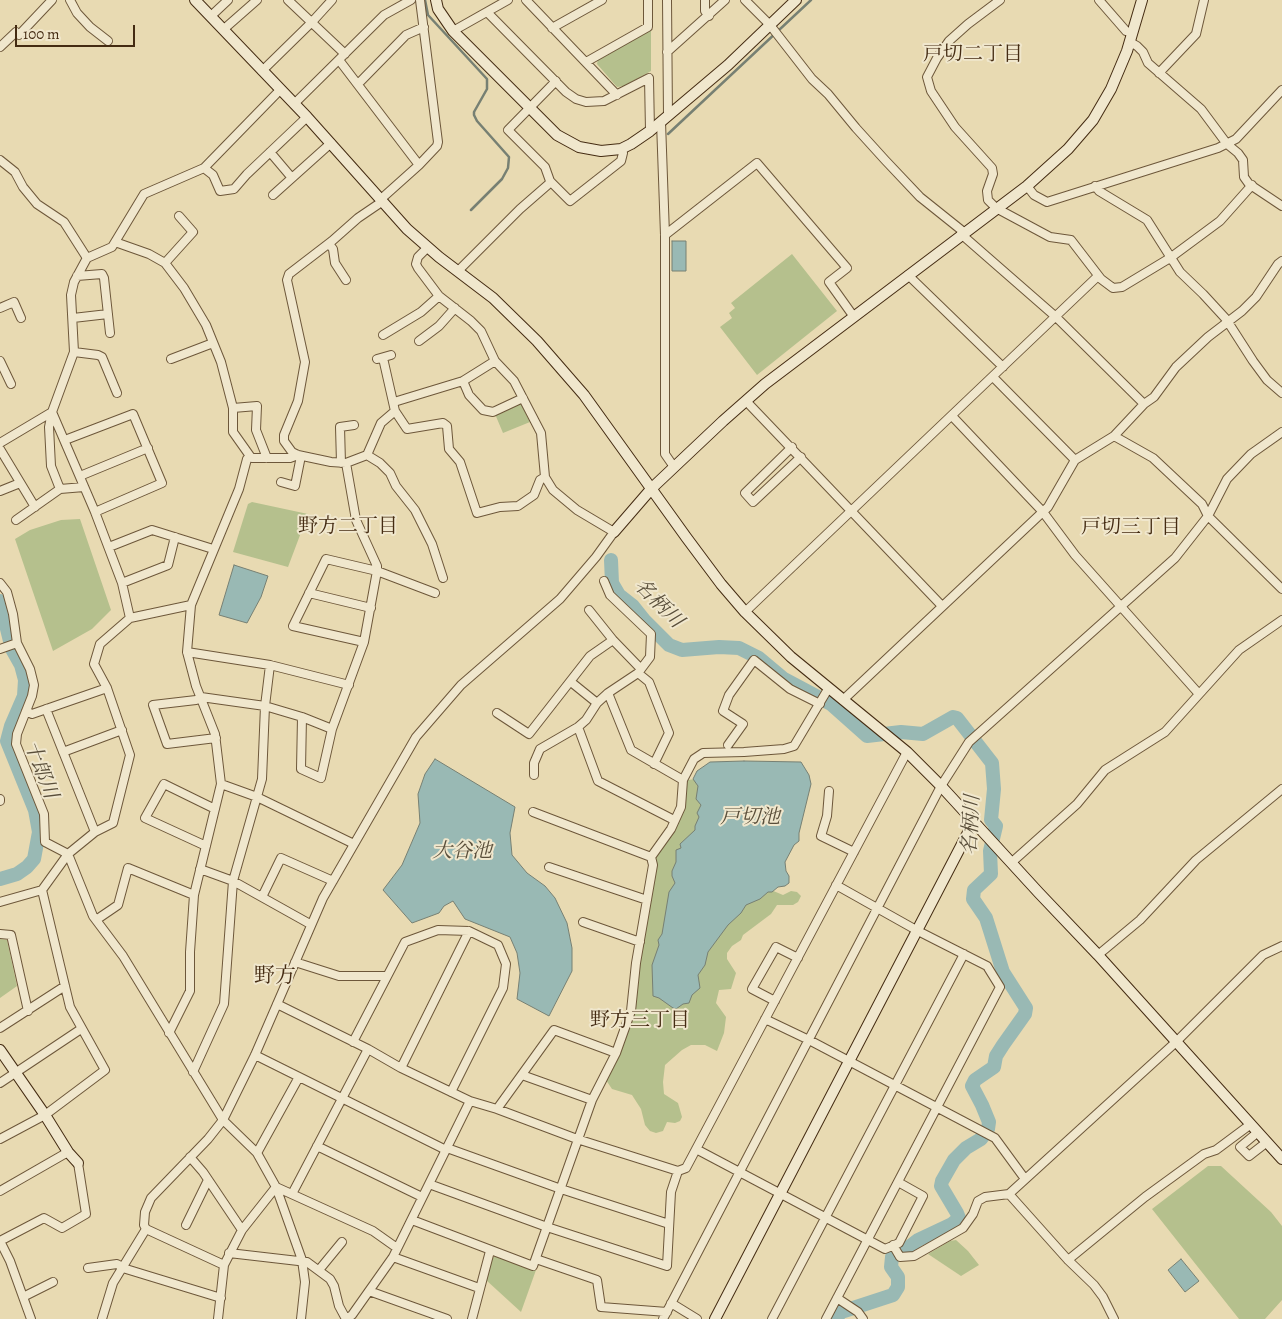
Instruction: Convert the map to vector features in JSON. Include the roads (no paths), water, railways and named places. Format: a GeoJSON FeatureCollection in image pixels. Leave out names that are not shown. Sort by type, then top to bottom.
{"type":"FeatureCollection","features":[{"type":"Feature","properties":{"kind":"street"},"geometry":{"type":"LineString","coordinates":[[0,47],[16,32],[20,35],[52,0]]}},
{"type":"Feature","properties":{"kind":"street"},"geometry":{"type":"LineString","coordinates":[[70,0],[77,13],[90,27],[108,41]]}},
{"type":"Feature","properties":{"kind":"street"},"geometry":{"type":"LineString","coordinates":[[195,0],[307,118],[407,229],[493,298],[537,341],[584,395],[715,576],[745,612],[826,693],[843,700],[885,733],[941,786],[1098,955],[1282,1160]]}},
{"type":"Feature","properties":{"kind":"street"},"geometry":{"type":"LineString","coordinates":[[211,16],[228,0]]}},
{"type":"Feature","properties":{"kind":"street"},"geometry":{"type":"LineString","coordinates":[[224,29],[257,0]]}},
{"type":"Feature","properties":{"kind":"street"},"geometry":{"type":"LineString","coordinates":[[288,0],[312,22],[342,57],[358,84],[420,165]]}},
{"type":"Feature","properties":{"kind":"street"},"geometry":{"type":"LineString","coordinates":[[262,71],[332,0]]}},
{"type":"Feature","properties":{"kind":"street"},"geometry":{"type":"LineString","coordinates":[[294,104],[384,15],[410,0]]}},
{"type":"Feature","properties":{"kind":"street"},"geometry":{"type":"LineString","coordinates":[[395,411],[381,423],[366,454],[344,463],[300,456],[292,452],[284,441],[284,435],[298,401],[305,355],[287,280],[289,274],[382,200],[420,165],[437,146],[420,0]]}},
{"type":"Feature","properties":{"kind":"street"},"geometry":{"type":"LineString","coordinates":[[436,0],[438,9],[454,30],[557,135],[579,147],[601,151],[621,149],[650,131],[728,65],[774,30],[796,0]]}},
{"type":"Feature","properties":{"kind":"street"},"geometry":{"type":"LineString","coordinates":[[454,30],[508,0]]}},
{"type":"Feature","properties":{"kind":"street"},"geometry":{"type":"LineString","coordinates":[[526,0],[617,94]]}},
{"type":"Feature","properties":{"kind":"street"},"geometry":{"type":"LineString","coordinates":[[552,28],[602,0]]}},
{"type":"Feature","properties":{"kind":"street"},"geometry":{"type":"LineString","coordinates":[[586,62],[648,27],[648,0]]}},
{"type":"Feature","properties":{"kind":"street"},"geometry":{"type":"LineString","coordinates":[[667,0],[665,119],[666,454],[674,466]]}},
{"type":"Feature","properties":{"kind":"street"},"geometry":{"type":"LineString","coordinates":[[705,0],[705,12],[709,16]]}},
{"type":"Feature","properties":{"kind":"street"},"geometry":{"type":"LineString","coordinates":[[667,52],[725,0]]}},
{"type":"Feature","properties":{"kind":"street"},"geometry":{"type":"LineString","coordinates":[[746,0],[774,30],[812,79],[828,94],[885,160],[920,196],[1056,317],[1144,404]]}},
{"type":"Feature","properties":{"kind":"street"},"geometry":{"type":"LineString","coordinates":[[1000,0],[968,24],[950,41],[937,58],[927,77],[931,90],[955,127],[992,168],[993,174],[987,190],[988,200],[996,208],[1050,237],[1071,240],[1098,276],[1113,288],[1122,288],[1170,258],[1220,221],[1252,186]]}},
{"type":"Feature","properties":{"kind":"street"},"geometry":{"type":"LineString","coordinates":[[1099,0],[1143,52],[1148,63],[1201,109],[1227,144],[1238,153],[1243,160],[1244,177],[1252,186],[1282,206]]}},
{"type":"Feature","properties":{"kind":"street"},"geometry":{"type":"LineString","coordinates":[[224,1264],[146,1229],[144,1225],[145,1212],[151,1198],[208,1139],[223,1120],[255,1055],[310,924],[323,898],[416,737],[462,685],[560,599],[652,488],[746,401],[765,384],[1027,186],[1068,149],[1093,120],[1111,89],[1131,38],[1142,0]]}},
{"type":"Feature","properties":{"kind":"street"},"geometry":{"type":"LineString","coordinates":[[1160,73],[1196,34],[1204,0]]}},
{"type":"Feature","properties":{"kind":"street"},"geometry":{"type":"LineString","coordinates":[[487,12],[576,99],[586,102],[604,101],[649,78],[650,131]]}},
{"type":"Feature","properties":{"kind":"street"},"geometry":{"type":"LineString","coordinates":[[358,84],[406,35],[424,27]]}},
{"type":"Feature","properties":{"kind":"street"},"geometry":{"type":"LineString","coordinates":[[556,81],[508,130],[545,167],[551,182],[570,201],[620,161],[623,153],[621,149]]}},
{"type":"Feature","properties":{"kind":"street"},"geometry":{"type":"LineString","coordinates":[[60,489],[52,466],[49,427],[52,412],[74,352],[71,295],[77,276],[87,258],[112,247],[144,194],[204,168],[280,90]]}},
{"type":"Feature","properties":{"kind":"street"},"geometry":{"type":"LineString","coordinates":[[1027,186],[1034,195],[1047,202],[1218,148],[1236,139],[1282,90]]}},
{"type":"Feature","properties":{"kind":"street"},"geometry":{"type":"LineString","coordinates":[[204,168],[213,174],[220,191],[234,189],[247,174],[307,118]]}},
{"type":"Feature","properties":{"kind":"street"},"geometry":{"type":"LineString","coordinates":[[273,195],[330,144]]}},
{"type":"Feature","properties":{"kind":"street"},"geometry":{"type":"LineString","coordinates":[[270,152],[292,178]]}},
{"type":"Feature","properties":{"kind":"street"},"geometry":{"type":"LineString","coordinates":[[0,160],[15,172],[23,187],[37,204],[64,222],[87,258]]}},
{"type":"Feature","properties":{"kind":"street"},"geometry":{"type":"LineString","coordinates":[[665,235],[757,163],[847,268],[829,282],[854,317]]}},
{"type":"Feature","properties":{"kind":"street"},"geometry":{"type":"LineString","coordinates":[[458,271],[520,209],[551,182]]}},
{"type":"Feature","properties":{"kind":"street"},"geometry":{"type":"LineString","coordinates":[[1096,186],[1099,191],[1147,220],[1180,272],[1228,322],[1267,380],[1282,393]]}},
{"type":"Feature","properties":{"kind":"street"},"geometry":{"type":"LineString","coordinates":[[165,263],[193,232],[179,216]]}},
{"type":"Feature","properties":{"kind":"street"},"geometry":{"type":"LineString","coordinates":[[115,242],[149,254],[165,263],[184,288],[206,325],[222,362],[233,408],[233,432],[250,456],[252,458],[290,458],[300,456]]}},
{"type":"Feature","properties":{"kind":"street"},"geometry":{"type":"LineString","coordinates":[[329,244],[333,249],[335,263],[346,280]]}},
{"type":"Feature","properties":{"kind":"street"},"geometry":{"type":"LineString","coordinates":[[428,247],[418,257],[416,264],[439,296],[481,331],[496,361],[514,381],[541,434],[545,477],[553,490],[577,510],[614,532]]}},
{"type":"Feature","properties":{"kind":"street"},"geometry":{"type":"LineString","coordinates":[[843,700],[1048,507],[1075,460],[1114,436],[1144,404],[1154,397],[1176,367],[1208,337],[1242,311],[1256,297],[1282,261]]}},
{"type":"Feature","properties":{"kind":"street"},"geometry":{"type":"LineString","coordinates":[[77,276],[102,274],[110,332]]}},
{"type":"Feature","properties":{"kind":"street"},"geometry":{"type":"LineString","coordinates":[[908,275],[1003,367]]}},
{"type":"Feature","properties":{"kind":"street"},"geometry":{"type":"LineString","coordinates":[[745,612],[1098,276]]}},
{"type":"Feature","properties":{"kind":"street"},"geometry":{"type":"LineString","coordinates":[[383,335],[421,312],[439,296]]}},
{"type":"Feature","properties":{"kind":"street"},"geometry":{"type":"LineString","coordinates":[[0,308],[14,302],[21,318]]}},
{"type":"Feature","properties":{"kind":"street"},"geometry":{"type":"LineString","coordinates":[[419,341],[439,326],[454,308]]}},
{"type":"Feature","properties":{"kind":"street"},"geometry":{"type":"LineString","coordinates":[[73,318],[108,314]]}},
{"type":"Feature","properties":{"kind":"street"},"geometry":{"type":"LineString","coordinates":[[171,359],[213,343]]}},
{"type":"Feature","properties":{"kind":"street"},"geometry":{"type":"LineString","coordinates":[[74,352],[102,357],[117,393]]}},
{"type":"Feature","properties":{"kind":"street"},"geometry":{"type":"LineString","coordinates":[[391,355],[380,358],[395,411],[407,429],[443,423],[448,426],[449,449],[460,462],[477,513],[500,507],[518,506],[534,495],[540,480],[545,477]]}},
{"type":"Feature","properties":{"kind":"street"},"geometry":{"type":"LineString","coordinates":[[0,361],[11,384]]}},
{"type":"Feature","properties":{"kind":"street"},"geometry":{"type":"LineString","coordinates":[[394,402],[463,382],[496,361]]}},
{"type":"Feature","properties":{"kind":"street"},"geometry":{"type":"LineString","coordinates":[[993,377],[1075,460]]}},
{"type":"Feature","properties":{"kind":"street"},"geometry":{"type":"LineString","coordinates":[[463,382],[469,395],[483,410],[493,412],[523,398]]}},
{"type":"Feature","properties":{"kind":"street"},"geometry":{"type":"LineString","coordinates":[[746,401],[942,606]]}},
{"type":"Feature","properties":{"kind":"street"},"geometry":{"type":"LineString","coordinates":[[233,408],[257,406],[256,430],[267,458]]}},
{"type":"Feature","properties":{"kind":"street"},"geometry":{"type":"LineString","coordinates":[[52,412],[80,476],[122,583],[130,618]]}},
{"type":"Feature","properties":{"kind":"street"},"geometry":{"type":"LineString","coordinates":[[0,443],[52,412]]}},
{"type":"Feature","properties":{"kind":"street"},"geometry":{"type":"LineString","coordinates":[[65,440],[133,414],[148,448],[162,483],[94,512]]}},
{"type":"Feature","properties":{"kind":"street"},"geometry":{"type":"LineString","coordinates":[[952,416],[1042,512],[1120,606],[1200,694]]}},
{"type":"Feature","properties":{"kind":"street"},"geometry":{"type":"LineString","coordinates":[[302,717],[301,769],[321,778],[332,729],[364,642],[377,571],[377,566],[356,520],[344,463],[340,427],[354,425]]}},
{"type":"Feature","properties":{"kind":"street"},"geometry":{"type":"LineString","coordinates":[[536,1259],[597,1280],[601,1307],[665,1315],[941,786],[973,739],[1175,558],[1208,516],[1227,479],[1251,454],[1282,432]]}},
{"type":"Feature","properties":{"kind":"street"},"geometry":{"type":"LineString","coordinates":[[1114,436],[1153,458],[1202,504],[1208,516],[1282,589]]}},
{"type":"Feature","properties":{"kind":"street"},"geometry":{"type":"LineString","coordinates":[[80,476],[148,448]]}},
{"type":"Feature","properties":{"kind":"street"},"geometry":{"type":"LineString","coordinates":[[792,448],[745,493],[753,502],[801,457]]}},
{"type":"Feature","properties":{"kind":"street"},"geometry":{"type":"LineString","coordinates":[[0,449],[35,507]]}},
{"type":"Feature","properties":{"kind":"street"},"geometry":{"type":"LineString","coordinates":[[366,454],[380,463],[390,473],[396,486],[415,510],[432,544],[443,578]]}},
{"type":"Feature","properties":{"kind":"street"},"geometry":{"type":"LineString","coordinates":[[169,1033],[190,991],[190,952],[194,895],[221,784],[216,738],[187,652],[191,605],[239,489],[247,459],[250,456]]}},
{"type":"Feature","properties":{"kind":"street"},"geometry":{"type":"LineString","coordinates":[[281,482],[295,486],[300,456]]}},
{"type":"Feature","properties":{"kind":"street"},"geometry":{"type":"LineString","coordinates":[[0,491],[20,483]]}},
{"type":"Feature","properties":{"kind":"street"},"geometry":{"type":"LineString","coordinates":[[16,520],[60,489],[84,488]]}},
{"type":"Feature","properties":{"kind":"street"},"geometry":{"type":"LineString","coordinates":[[108,547],[152,530],[214,549]]}},
{"type":"Feature","properties":{"kind":"street"},"geometry":{"type":"LineString","coordinates":[[122,583],[168,565],[175,537]]}},
{"type":"Feature","properties":{"kind":"street"},"geometry":{"type":"LineString","coordinates":[[364,642],[293,626],[326,559],[377,571],[435,593]]}},
{"type":"Feature","properties":{"kind":"street"},"geometry":{"type":"LineString","coordinates":[[534,775],[534,763],[540,748],[578,727],[586,720],[597,703],[640,671],[650,657],[650,634],[610,595],[604,581]]}},
{"type":"Feature","properties":{"kind":"street"},"geometry":{"type":"LineString","coordinates":[[0,582],[7,592],[13,614],[17,643],[30,669],[34,685],[32,696],[17,734],[16,744],[44,814],[45,842],[68,854],[93,916],[123,956],[223,1120],[258,1153],[276,1187],[302,1260],[305,1282],[301,1319]]}},
{"type":"Feature","properties":{"kind":"street"},"geometry":{"type":"LineString","coordinates":[[309,593],[371,608]]}},
{"type":"Feature","properties":{"kind":"street"},"geometry":{"type":"LineString","coordinates":[[0,902],[42,890],[68,854],[95,832],[113,823],[130,755],[107,688],[94,664],[100,644],[130,618],[191,605]]}},
{"type":"Feature","properties":{"kind":"street"},"geometry":{"type":"LineString","coordinates":[[589,610],[649,682],[668,733],[654,764]]}},
{"type":"Feature","properties":{"kind":"street"},"geometry":{"type":"LineString","coordinates":[[1009,860],[1077,804],[1105,770],[1165,732],[1239,650],[1282,620]]}},
{"type":"Feature","properties":{"kind":"street"},"geometry":{"type":"LineString","coordinates":[[497,712],[530,734],[590,656],[613,640]]}},
{"type":"Feature","properties":{"kind":"street"},"geometry":{"type":"LineString","coordinates":[[2,648],[17,643]]}},
{"type":"Feature","properties":{"kind":"street"},"geometry":{"type":"LineString","coordinates":[[187,652],[270,665],[349,685]]}},
{"type":"Feature","properties":{"kind":"street"},"geometry":{"type":"LineString","coordinates":[[728,745],[743,724],[723,711],[728,695],[754,660],[790,688],[820,704]]}},
{"type":"Feature","properties":{"kind":"street"},"geometry":{"type":"LineString","coordinates":[[193,1072],[224,1004],[234,881],[262,779],[265,706],[270,665]]}},
{"type":"Feature","properties":{"kind":"street"},"geometry":{"type":"LineString","coordinates":[[571,682],[597,703]]}},
{"type":"Feature","properties":{"kind":"street"},"geometry":{"type":"LineString","coordinates":[[26,711],[32,714],[107,688]]}},
{"type":"Feature","properties":{"kind":"street"},"geometry":{"type":"LineString","coordinates":[[608,693],[631,750],[683,780]]}},
{"type":"Feature","properties":{"kind":"street"},"geometry":{"type":"LineString","coordinates":[[412,1220],[533,1266],[577,1139],[592,1100],[616,1053],[631,1011],[653,865],[651,857],[671,829],[681,807],[683,780],[694,759],[703,753],[784,749],[794,746],[826,693]]}},
{"type":"Feature","properties":{"kind":"street"},"geometry":{"type":"LineString","coordinates":[[216,738],[166,744],[153,705],[196,700],[201,697],[265,706],[302,717],[332,729]]}},
{"type":"Feature","properties":{"kind":"street"},"geometry":{"type":"LineString","coordinates":[[46,709],[95,832]]}},
{"type":"Feature","properties":{"kind":"street"},"geometry":{"type":"LineString","coordinates":[[578,727],[598,781],[674,820]]}},
{"type":"Feature","properties":{"kind":"street"},"geometry":{"type":"LineString","coordinates":[[63,752],[122,730]]}},
{"type":"Feature","properties":{"kind":"street"},"geometry":{"type":"LineString","coordinates":[[277,1004],[470,1101],[497,1108],[577,1139],[678,1171],[686,1168],[907,752]]}},
{"type":"Feature","properties":{"kind":"street"},"geometry":{"type":"LineString","coordinates":[[206,846],[145,818],[164,784],[215,809]]}},
{"type":"Feature","properties":{"kind":"street"},"geometry":{"type":"LineString","coordinates":[[221,784],[257,797],[354,844]]}},
{"type":"Feature","properties":{"kind":"street"},"geometry":{"type":"LineString","coordinates":[[1098,955],[1140,920],[1196,860],[1282,789]]}},
{"type":"Feature","properties":{"kind":"street"},"geometry":{"type":"LineString","coordinates":[[829,791],[827,816],[821,836],[854,852]]}},
{"type":"Feature","properties":{"kind":"street"},"geometry":{"type":"LineString","coordinates":[[533,812],[651,857]]}},
{"type":"Feature","properties":{"kind":"street"},"geometry":{"type":"LineString","coordinates":[[715,1319],[974,821]]}},
{"type":"Feature","properties":{"kind":"street"},"geometry":{"type":"LineString","coordinates":[[262,897],[281,858],[333,882]]}},
{"type":"Feature","properties":{"kind":"street"},"geometry":{"type":"LineString","coordinates":[[549,866],[647,900]]}},
{"type":"Feature","properties":{"kind":"street"},"geometry":{"type":"LineString","coordinates":[[96,920],[118,905],[128,868],[194,895]]}},
{"type":"Feature","properties":{"kind":"street"},"geometry":{"type":"LineString","coordinates":[[200,869],[234,881],[310,924]]}},
{"type":"Feature","properties":{"kind":"street"},"geometry":{"type":"LineString","coordinates":[[826,1319],[1000,987],[987,966],[918,931],[836,885]]}},
{"type":"Feature","properties":{"kind":"street"},"geometry":{"type":"LineString","coordinates":[[0,1139],[45,1115],[104,1070],[70,1008],[42,890]]}},
{"type":"Feature","properties":{"kind":"street"},"geometry":{"type":"LineString","coordinates":[[583,922],[640,942]]}},
{"type":"Feature","properties":{"kind":"street"},"geometry":{"type":"LineString","coordinates":[[353,1042],[405,942],[438,930],[469,931],[498,945],[506,964],[503,988],[450,1092]]}},
{"type":"Feature","properties":{"kind":"street"},"geometry":{"type":"LineString","coordinates":[[402,1068],[469,931]]}},
{"type":"Feature","properties":{"kind":"street"},"geometry":{"type":"LineString","coordinates":[[0,934],[11,935],[28,1011]]}},
{"type":"Feature","properties":{"kind":"street"},"geometry":{"type":"LineString","coordinates":[[893,1245],[900,1257],[914,1256],[963,1228],[973,1214],[978,1201],[985,1197],[1009,1194],[1176,1042],[1263,955],[1282,946]]}},
{"type":"Feature","properties":{"kind":"street"},"geometry":{"type":"LineString","coordinates":[[775,1001],[752,989],[776,947],[798,958]]}},
{"type":"Feature","properties":{"kind":"street"},"geometry":{"type":"LineString","coordinates":[[772,1319],[964,954]]}},
{"type":"Feature","properties":{"kind":"street"},"geometry":{"type":"LineString","coordinates":[[295,962],[339,976],[388,976]]}},
{"type":"Feature","properties":{"kind":"street"},"geometry":{"type":"LineString","coordinates":[[0,1028],[65,986]]}},
{"type":"Feature","properties":{"kind":"street"},"geometry":{"type":"LineString","coordinates":[[765,1019],[809,1040],[995,1138],[1024,1179]]}},
{"type":"Feature","properties":{"kind":"street"},"geometry":{"type":"LineString","coordinates":[[0,1083],[81,1029]]}},
{"type":"Feature","properties":{"kind":"street"},"geometry":{"type":"LineString","coordinates":[[497,1108],[554,1030],[616,1053]]}},
{"type":"Feature","properties":{"kind":"street"},"geometry":{"type":"LineString","coordinates":[[292,1194],[368,1049]]}},
{"type":"Feature","properties":{"kind":"street"},"geometry":{"type":"LineString","coordinates":[[0,1050],[68,1152],[78,1163],[86,1214],[62,1228],[44,1218],[0,1241],[10,1261],[31,1319]]}},
{"type":"Feature","properties":{"kind":"street"},"geometry":{"type":"LineString","coordinates":[[255,1055],[447,1149],[669,1224]]}},
{"type":"Feature","properties":{"kind":"street"},"geometry":{"type":"LineString","coordinates":[[522,1075],[592,1100]]}},
{"type":"Feature","properties":{"kind":"street"},"geometry":{"type":"LineString","coordinates":[[258,1153],[299,1077]]}},
{"type":"Feature","properties":{"kind":"street"},"geometry":{"type":"LineString","coordinates":[[229,1253],[302,1260],[330,1279],[334,1286],[339,1306],[346,1319],[352,1315],[393,1257],[470,1101]]}},
{"type":"Feature","properties":{"kind":"street"},"geometry":{"type":"LineString","coordinates":[[1254,1128],[1240,1146],[1249,1156],[1267,1142]]}},
{"type":"Feature","properties":{"kind":"street"},"geometry":{"type":"LineString","coordinates":[[1068,1260],[1144,1197],[1204,1154],[1216,1150],[1254,1128]]}},
{"type":"Feature","properties":{"kind":"street"},"geometry":{"type":"LineString","coordinates":[[317,1146],[422,1197]]}},
{"type":"Feature","properties":{"kind":"street"},"geometry":{"type":"LineString","coordinates":[[696,1149],[885,1249],[899,1243],[923,1196],[898,1182]]}},
{"type":"Feature","properties":{"kind":"street"},"geometry":{"type":"LineString","coordinates":[[0,1191],[68,1152]]}},
{"type":"Feature","properties":{"kind":"street"},"geometry":{"type":"LineString","coordinates":[[190,1157],[242,1230]]}},
{"type":"Feature","properties":{"kind":"street"},"geometry":{"type":"LineString","coordinates":[[429,1184],[547,1227],[667,1266],[671,1192],[678,1171]]}},
{"type":"Feature","properties":{"kind":"street"},"geometry":{"type":"LineString","coordinates":[[186,1225],[208,1180]]}},
{"type":"Feature","properties":{"kind":"street"},"geometry":{"type":"LineString","coordinates":[[276,1187],[373,1231],[397,1248]]}},
{"type":"Feature","properties":{"kind":"street"},"geometry":{"type":"LineString","coordinates":[[218,1319],[224,1264],[242,1230],[276,1187]]}},
{"type":"Feature","properties":{"kind":"street"},"geometry":{"type":"LineString","coordinates":[[1009,1194],[1068,1260],[1094,1284],[1114,1319]]}},
{"type":"Feature","properties":{"kind":"street"},"geometry":{"type":"LineString","coordinates":[[104,1319],[113,1283],[146,1229]]}},
{"type":"Feature","properties":{"kind":"street"},"geometry":{"type":"LineString","coordinates":[[319,1270],[342,1242]]}},
{"type":"Feature","properties":{"kind":"street"},"geometry":{"type":"LineString","coordinates":[[472,1319],[490,1250]]}},
{"type":"Feature","properties":{"kind":"street"},"geometry":{"type":"LineString","coordinates":[[393,1257],[479,1288]]}},
{"type":"Feature","properties":{"kind":"street"},"geometry":{"type":"LineString","coordinates":[[88,1268],[117,1264],[126,1269],[221,1298]]}},
{"type":"Feature","properties":{"kind":"street"},"geometry":{"type":"LineString","coordinates":[[23,1297],[53,1282]]}},
{"type":"Feature","properties":{"kind":"street"},"geometry":{"type":"LineString","coordinates":[[369,1292],[446,1319]]}},
{"type":"Feature","properties":{"kind":"street"},"geometry":{"type":"LineString","coordinates":[[837,1298],[858,1312],[863,1319]]}},
{"type":"Feature","properties":{"kind":"street"},"geometry":{"type":"LineString","coordinates":[[671,1303],[697,1319]]}},
{"type":"Feature","properties":{"kind":"water"},"geometry":{"type":"Polygon","coordinates":[[[672,241],[686,241],[686,271],[672,271],[672,241]]]}},
{"type":"Feature","properties":{"kind":"water"},"geometry":{"type":"Polygon","coordinates":[[[234,565],[268,576],[261,597],[247,623],[219,615],[234,565]]]}},
{"type":"Feature","properties":{"kind":"water","name":"大谷池"},"geometry":{"type":"Polygon","coordinates":[[[435,759],[515,807],[510,833],[512,855],[527,873],[545,886],[555,898],[567,923],[572,948],[572,971],[549,1016],[517,999],[520,973],[517,953],[510,937],[465,919],[453,901],[444,906],[439,913],[412,923],[383,890],[402,865],[420,823],[418,794],[425,774],[435,759]]]}},
{"type":"Feature","properties":{"kind":"water","name":"戸切池"},"geometry":{"type":"Polygon","coordinates":[[[710,762],[801,762],[809,775],[811,784],[799,833],[799,841],[794,845],[785,862],[789,883],[778,887],[772,892],[768,892],[760,899],[746,905],[741,913],[728,925],[708,952],[705,965],[698,975],[700,988],[692,995],[689,1003],[683,1004],[676,1009],[653,996],[652,965],[659,945],[658,940],[662,934],[669,892],[675,883],[672,871],[676,862],[676,850],[681,848],[680,844],[695,830],[699,817],[697,813],[701,805],[696,799],[698,786],[693,779],[697,771],[710,762]]]}},
{"type":"Feature","properties":{"kind":"water"},"geometry":{"type":"Polygon","coordinates":[[[1181,1259],[1199,1281],[1185,1292],[1168,1270],[1181,1259]]]}},
{"type":"Feature","properties":{"kind":"waterway"},"geometry":{"type":"LineString","coordinates":[[425,0],[428,15],[487,79],[487,89],[474,115],[477,121],[509,157],[508,168],[502,179],[471,210]]}},
{"type":"Feature","properties":{"kind":"waterway"},"geometry":{"type":"LineString","coordinates":[[668,134],[811,0]]}},
{"type":"Feature","properties":{"kind":"waterway","name":"名柄川"},"geometry":{"type":"LineString","coordinates":[[611,560],[612,583],[619,595],[633,606],[669,645],[682,650],[719,647],[739,648],[759,658],[784,679],[831,704],[867,736],[901,732],[923,734],[953,717],[957,718],[992,763],[994,789],[991,820],[996,826],[990,851],[991,874],[974,890],[973,899],[986,918],[1003,972],[1026,1008],[1025,1014],[996,1056],[994,1067],[975,1080],[972,1086],[989,1122],[988,1129],[981,1139],[966,1148],[954,1160],[941,1186],[959,1218],[952,1224],[918,1240],[892,1257],[891,1267],[898,1277],[898,1287],[893,1295],[841,1312],[837,1319]]}},
{"type":"Feature","properties":{"kind":"waterway","name":"十郎川"},"geometry":{"type":"LineString","coordinates":[[0,601],[12,649],[21,665],[25,680],[24,696],[11,726],[7,741],[35,810],[39,832],[34,859],[17,874],[0,879]]}},
{"type":"Feature","properties":{"kind":"district","name":"戸切二丁目"},"geometry":{"type":"Point","coordinates":[973,55]}},
{"type":"Feature","properties":{"kind":"district","name":"野方二丁目"},"geometry":{"type":"Point","coordinates":[348,527]}},
{"type":"Feature","properties":{"kind":"district","name":"戸切三丁目"},"geometry":{"type":"Point","coordinates":[1131,528]}},
{"type":"Feature","properties":{"kind":"district","name":"野方"},"geometry":{"type":"Point","coordinates":[275,977]}},
{"type":"Feature","properties":{"kind":"district","name":"野方三丁目"},"geometry":{"type":"Point","coordinates":[640,1021]}}]}
